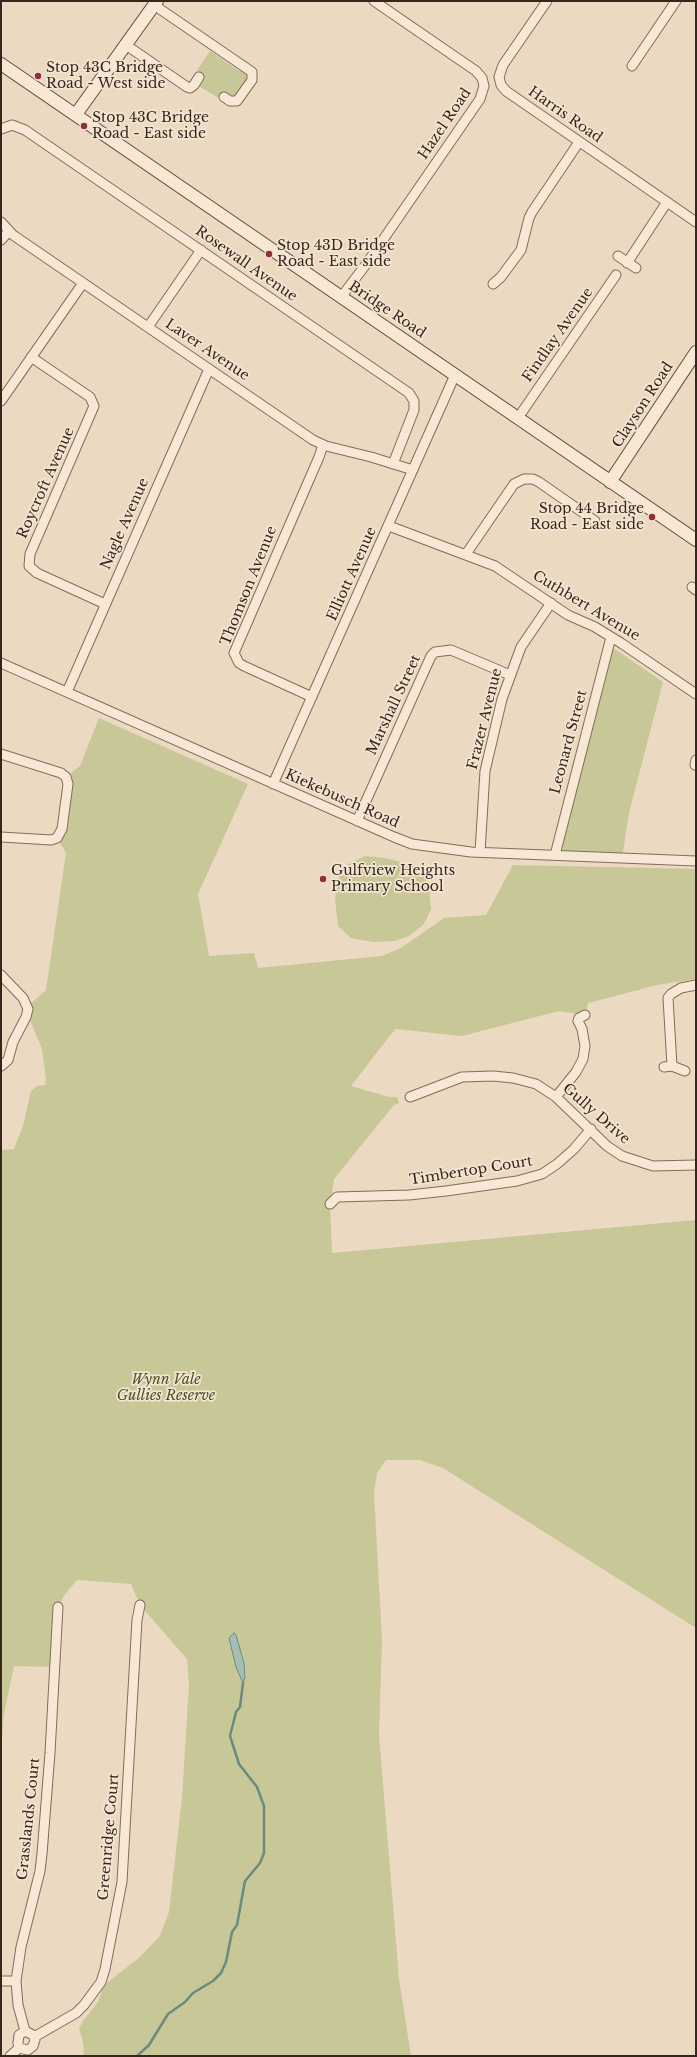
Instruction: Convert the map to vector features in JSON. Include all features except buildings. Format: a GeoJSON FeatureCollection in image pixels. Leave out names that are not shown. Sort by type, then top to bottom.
{"type":"FeatureCollection","features":[{"type":"Feature","properties":{"kind":"main road"},"geometry":{"type":"LineString","coordinates":[[78,113],[155,3]]}},
{"type":"Feature","properties":{"kind":"main road","name":"Bridge Road"},"geometry":{"type":"LineString","coordinates":[[2,62],[695,536]]}},
{"type":"Feature","properties":{"kind":"main road","name":"Clayson Road"},"geometry":{"type":"LineString","coordinates":[[612,478],[696,352]]}},
{"type":"Feature","properties":{"kind":"street","name":"Hazel Road"},"geometry":{"type":"LineString","coordinates":[[343,295],[367,263],[480,99],[484,86],[479,73],[374,1]]}},
{"type":"Feature","properties":{"kind":"street","name":"Harris Road"},"geometry":{"type":"LineString","coordinates":[[547,1],[503,65],[499,79],[506,91],[696,222]]}},
{"type":"Feature","properties":{"kind":"street"},"geometry":{"type":"LineString","coordinates":[[632,66],[676,1]]}},
{"type":"Feature","properties":{"kind":"street"},"geometry":{"type":"LineString","coordinates":[[155,3],[252,72],[252,80],[236,101],[230,101],[224,97]]}},
{"type":"Feature","properties":{"kind":"street"},"geometry":{"type":"LineString","coordinates":[[126,45],[190,88],[199,77]]}},
{"type":"Feature","properties":{"kind":"street","name":"Rosewall Avenue"},"geometry":{"type":"LineString","coordinates":[[1,129],[12,125],[25,130],[409,394],[414,401],[414,410],[393,464]]}},
{"type":"Feature","properties":{"kind":"street"},"geometry":{"type":"LineString","coordinates":[[492,284],[501,277],[521,250],[529,218],[532,212],[579,142]]}},
{"type":"Feature","properties":{"kind":"street"},"geometry":{"type":"LineString","coordinates":[[627,263],[666,202]]}},
{"type":"Feature","properties":{"kind":"street","name":"Laver Avenue"},"geometry":{"type":"LineString","coordinates":[[1,222],[9,231],[83,283],[208,369],[323,445],[413,470]]}},
{"type":"Feature","properties":{"kind":"street"},"geometry":{"type":"LineString","coordinates":[[1,240],[9,231]]}},
{"type":"Feature","properties":{"kind":"street"},"geometry":{"type":"LineString","coordinates":[[148,327],[201,250]]}},
{"type":"Feature","properties":{"kind":"street"},"geometry":{"type":"LineString","coordinates":[[618,256],[636,268]]}},
{"type":"Feature","properties":{"kind":"street","name":"Findlay Avenue"},"geometry":{"type":"LineString","coordinates":[[520,415],[616,275]]}},
{"type":"Feature","properties":{"kind":"street"},"geometry":{"type":"LineString","coordinates":[[1,400],[83,283]]}},
{"type":"Feature","properties":{"kind":"street","name":"Roycroft Avenue"},"geometry":{"type":"LineString","coordinates":[[31,357],[90,397],[94,406],[30,554],[29,566],[37,574],[105,604]]}},
{"type":"Feature","properties":{"kind":"street","name":"Nagle Avenue"},"geometry":{"type":"LineString","coordinates":[[66,692],[208,369]]}},
{"type":"Feature","properties":{"kind":"street","name":"Elliott Avenue"},"geometry":{"type":"LineString","coordinates":[[273,784],[389,526],[456,372]]}},
{"type":"Feature","properties":{"kind":"street","name":"Thomson Avenue"},"geometry":{"type":"LineString","coordinates":[[312,697],[244,666],[239,663],[234,653],[320,457],[323,445]]}},
{"type":"Feature","properties":{"kind":"street"},"geometry":{"type":"LineString","coordinates":[[466,554],[514,484],[524,479],[539,482],[595,520]]}},
{"type":"Feature","properties":{"kind":"street","name":"Cuthbert Avenue"},"geometry":{"type":"LineString","coordinates":[[389,526],[466,554],[504,571],[568,615],[595,627],[696,694]]}},
{"type":"Feature","properties":{"kind":"street","name":"Frazer Avenue"},"geometry":{"type":"LineString","coordinates":[[480,852],[485,771],[502,699],[521,647],[550,603]]}},
{"type":"Feature","properties":{"kind":"street","name":"Leonard Street"},"geometry":{"type":"LineString","coordinates":[[555,855],[611,637]]}},
{"type":"Feature","properties":{"kind":"street","name":"Marshall Street"},"geometry":{"type":"LineString","coordinates":[[357,821],[429,661],[435,652],[451,650],[510,676]]}},
{"type":"Feature","properties":{"kind":"street","name":"Kiekebusch Road"},"geometry":{"type":"LineString","coordinates":[[1,663],[412,844],[449,850],[480,852],[696,862]]}},
{"type":"Feature","properties":{"kind":"street"},"geometry":{"type":"LineString","coordinates":[[1,754],[61,773],[66,777],[68,784],[62,829],[57,838],[51,840],[1,836]]}},
{"type":"Feature","properties":{"kind":"street"},"geometry":{"type":"LineString","coordinates":[[1,975],[23,998],[28,1009],[26,1017],[13,1042],[8,1060],[1,1066]]}},
{"type":"Feature","properties":{"kind":"street"},"geometry":{"type":"LineString","coordinates":[[685,1071],[668,1066],[668,998],[671,994],[681,988],[696,985]]}},
{"type":"Feature","properties":{"kind":"street"},"geometry":{"type":"LineString","coordinates":[[556,1097],[576,1072],[583,1060],[585,1046],[582,1029],[578,1021],[579,1018],[585,1015]]}},
{"type":"Feature","properties":{"kind":"street","name":"Gully Drive"},"geometry":{"type":"LineString","coordinates":[[410,1097],[462,1077],[492,1076],[513,1078],[536,1084],[556,1097],[607,1146],[636,1162],[653,1166],[696,1165]]}},
{"type":"Feature","properties":{"kind":"street","name":"Timbertop Court"},"geometry":{"type":"LineString","coordinates":[[330,1204],[334,1194],[409,1195],[517,1181],[542,1174],[557,1164],[574,1149],[591,1129]]}},
{"type":"Feature","properties":{"kind":"street","name":"Greenridge Court"},"geometry":{"type":"LineString","coordinates":[[34,2037],[76,2013],[84,2006],[101,1982],[105,1970],[122,1882],[136,1635],[140,1605]]}},
{"type":"Feature","properties":{"kind":"street","name":"Grasslands Court"},"geometry":{"type":"LineString","coordinates":[[25,2031],[18,2005],[16,1981],[21,1947],[40,1871],[42,1854],[50,1753],[58,1607]]}},
{"type":"Feature","properties":{"kind":"street"},"geometry":{"type":"LineString","coordinates":[[1,1981],[16,1981]]}},
{"type":"Feature","properties":{"kind":"street"},"geometry":{"type":"LineString","coordinates":[[25,2031],[34,2037],[35,2043],[31,2049],[25,2050],[19,2048],[18,2039],[25,2031]]}},
{"type":"Feature","properties":{"kind":"street"},"geometry":{"type":"LineString","coordinates":[[10,2056],[19,2048]]}},
{"type":"Feature","properties":{"kind":"green space"},"geometry":{"type":"Polygon","coordinates":[[[210,51],[239,71],[242,70],[247,74],[248,77],[236,96],[229,97],[223,94],[219,98],[190,81],[210,51]]]}},
{"type":"Feature","properties":{"kind":"green space"},"geometry":{"type":"Polygon","coordinates":[[[609,645],[663,682],[629,813],[622,858],[555,855],[609,645]]]}},
{"type":"Feature","properties":{"kind":"green space","name":"Wynn Vale Gullies Reserve"},"geometry":{"type":"Polygon","coordinates":[[[99,718],[248,784],[198,894],[209,956],[254,953],[258,968],[382,956],[401,948],[444,918],[486,915],[513,865],[696,869],[696,979],[657,985],[588,1003],[585,1015],[559,1011],[462,1036],[395,1029],[351,1086],[389,1097],[397,1097],[399,1103],[393,1106],[334,1179],[330,1204],[332,1253],[696,1220],[696,1628],[443,1468],[420,1460],[386,1460],[377,1473],[374,1493],[382,1640],[379,1735],[399,1979],[411,2056],[83,2056],[84,2050],[79,2029],[83,2021],[98,2002],[104,1985],[140,1957],[160,1936],[169,1912],[182,1798],[189,1684],[187,1659],[140,1605],[131,1584],[77,1580],[65,1594],[58,1607],[55,1667],[14,1666],[4,1714],[1,1749],[1,1150],[14,1149],[23,1126],[31,1091],[37,1086],[45,1085],[46,1079],[42,1049],[27,1013],[27,1007],[46,990],[66,853],[57,838],[66,777],[80,766],[99,718]]]}},
{"type":"Feature","properties":{"kind":"green space"},"geometry":{"type":"Polygon","coordinates":[[[365,856],[385,858],[413,865],[425,875],[429,888],[431,909],[424,924],[409,936],[395,941],[373,942],[351,938],[338,926],[335,899],[339,876],[348,864],[365,856]]]}},
{"type":"Feature","properties":{"kind":"shaded area"},"geometry":{"type":"Polygon","coordinates":[[[234,1633],[236,1635],[244,1663],[245,1677],[243,1683],[236,1667],[229,1638],[234,1633]]]}},
{"type":"Feature","properties":{"kind":"waterway"},"geometry":{"type":"LineString","coordinates":[[137,2056],[149,2045],[168,2014],[185,2002],[193,1993],[213,1981],[221,1973],[226,1962],[232,1932],[237,1925],[245,1881],[260,1863],[264,1853],[264,1806],[257,1787],[239,1764],[230,1736],[236,1712],[240,1707],[243,1683]]}},
{"type":"Feature","properties":{"kind":"place","name":"Stop 43C Bridge Road - West side"},"geometry":{"type":"Point","coordinates":[38,76]}},
{"type":"Feature","properties":{"kind":"place","name":"Stop 43C Bridge Road - East side"},"geometry":{"type":"Point","coordinates":[84,126]}},
{"type":"Feature","properties":{"kind":"place","name":"Stop 43D Bridge Road - East side"},"geometry":{"type":"Point","coordinates":[269,254]}},
{"type":"Feature","properties":{"kind":"place","name":"Stop 44 Bridge Road - East side"},"geometry":{"type":"Point","coordinates":[652,517]}},
{"type":"Feature","properties":{"kind":"place","name":"Gulfview Heights Primary School"},"geometry":{"type":"Point","coordinates":[323,879]}}]}
